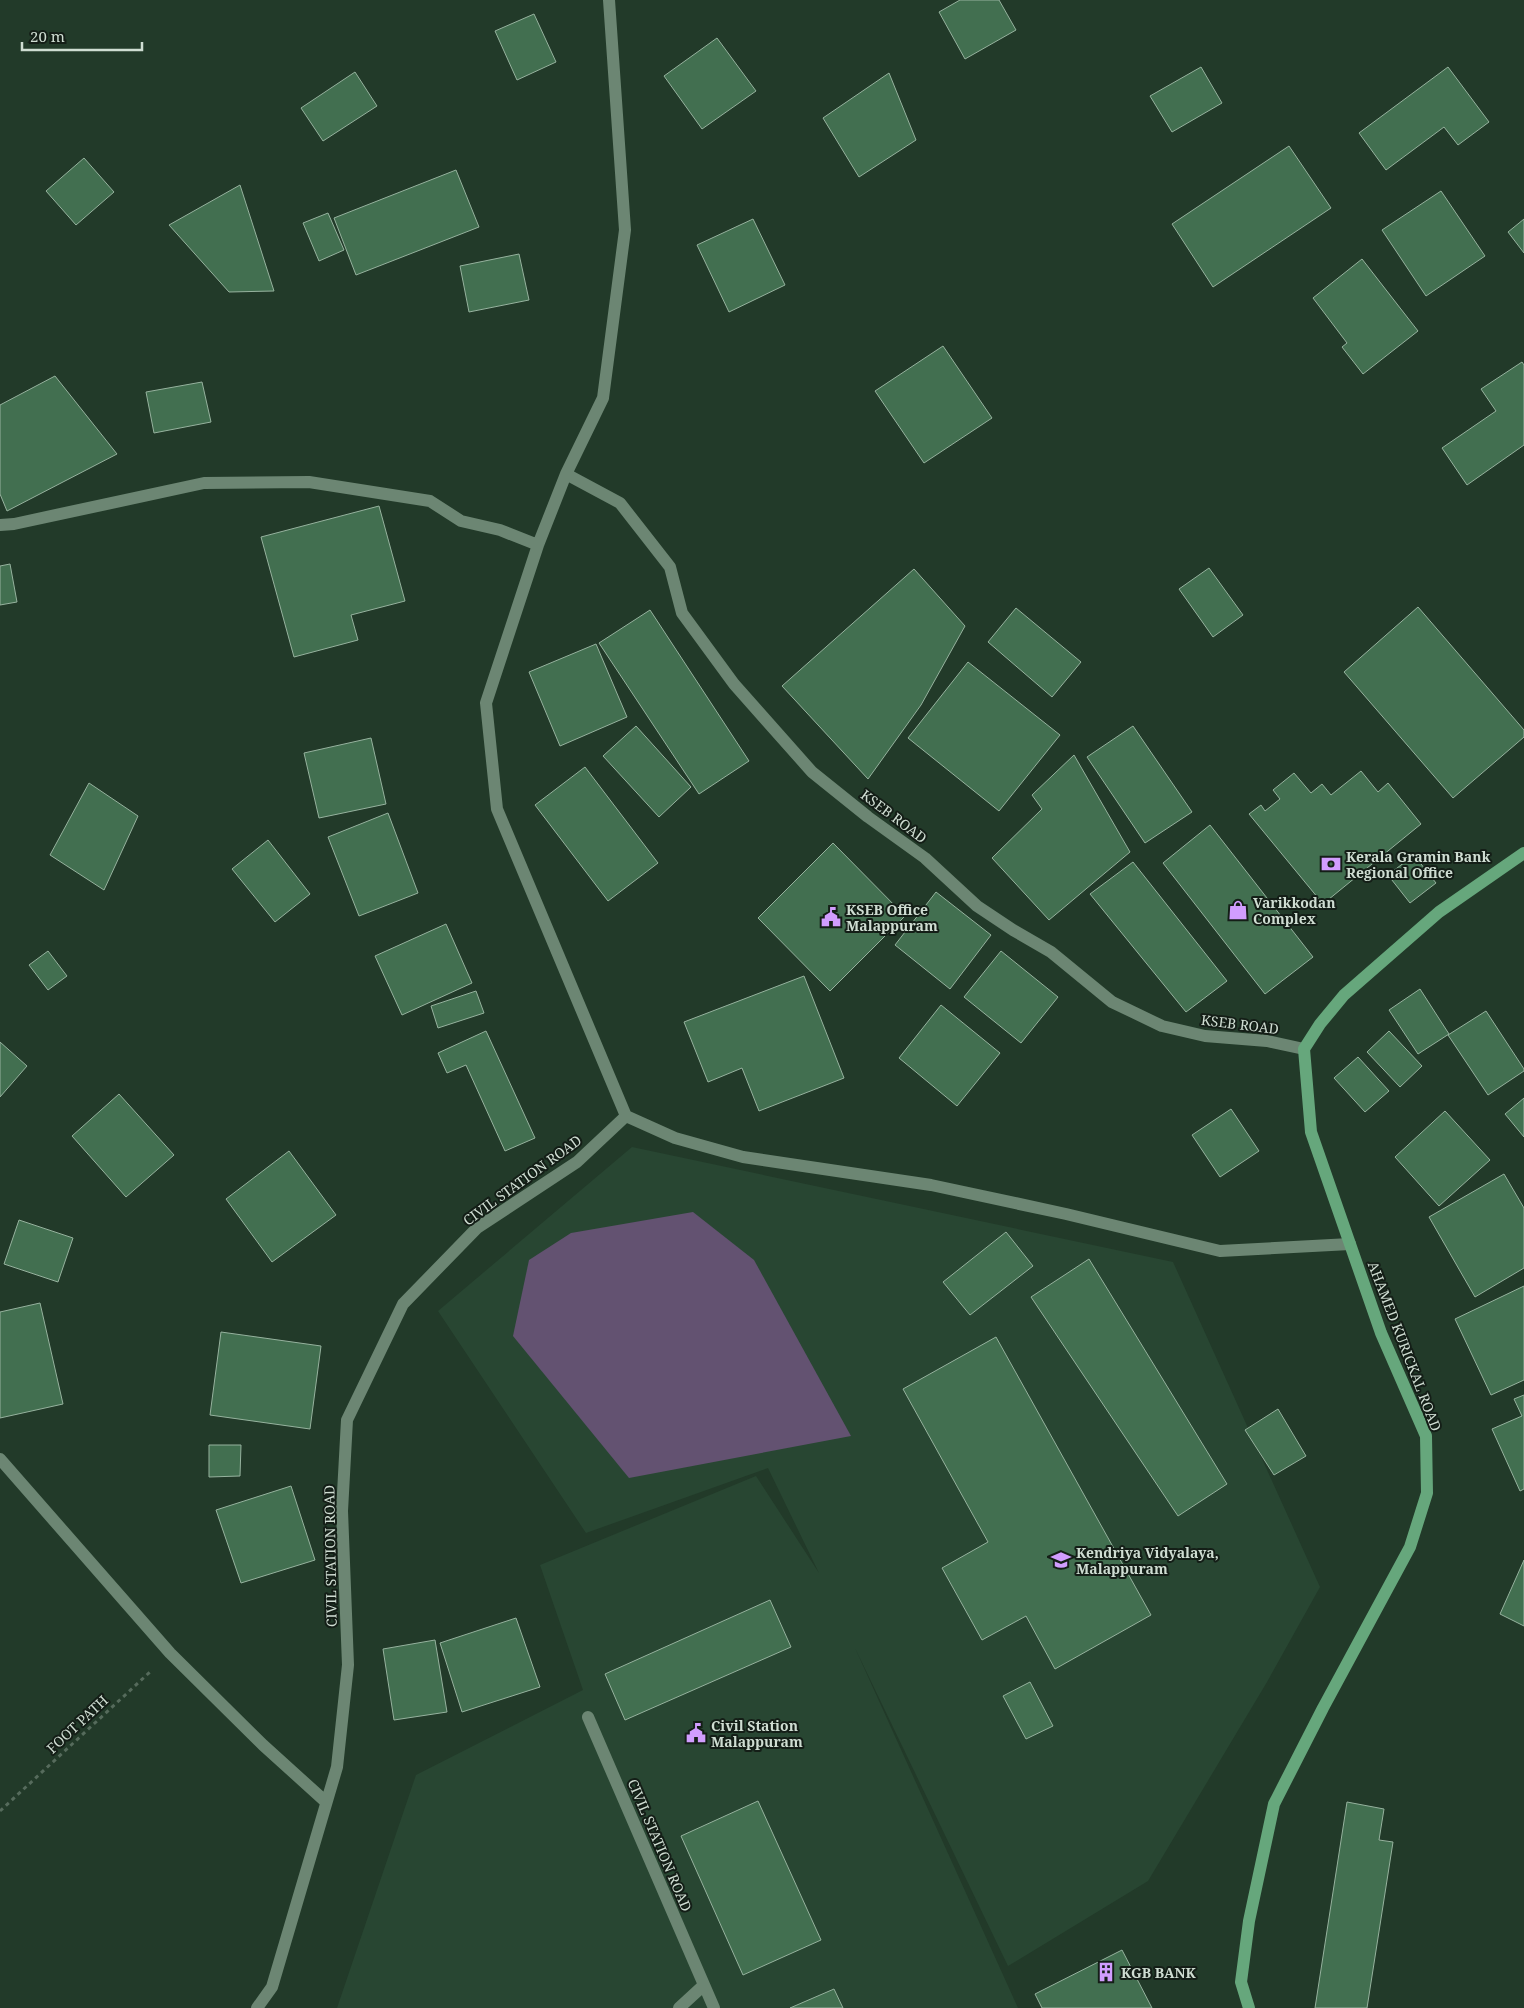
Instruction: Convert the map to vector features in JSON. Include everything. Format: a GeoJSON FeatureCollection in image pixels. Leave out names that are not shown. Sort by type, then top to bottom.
{"type":"FeatureCollection","features":[{"type":"Feature","properties":{"kind":"main road"},"geometry":{"type":"LineString","coordinates":[[1304,1049],[1320,1024],[1344,995],[1440,912],[1524,853]]}},
{"type":"Feature","properties":{"kind":"main road","name":"AHAMED KURICKAL ROAD"},"geometry":{"type":"LineString","coordinates":[[1250,2008],[1241,1982],[1249,1921],[1274,1804],[1323,1708],[1410,1547],[1427,1493],[1426,1436],[1382,1333],[1310,1132],[1304,1049]]}},
{"type":"Feature","properties":{"kind":"street"},"geometry":{"type":"LineString","coordinates":[[609,0],[625,230],[603,398],[566,474],[538,544],[486,703],[497,809],[626,1116],[675,1138],[743,1157],[931,1185],[1066,1214],[1220,1251],[1350,1244]]}},
{"type":"Feature","properties":{"kind":"street","name":"KSEB ROAD"},"geometry":{"type":"LineString","coordinates":[[566,474],[620,503],[670,568],[682,613],[734,684],[812,772],[868,817],[925,858],[977,906],[1051,952],[1112,1002],[1162,1026],[1205,1036],[1267,1041],[1304,1049]]}},
{"type":"Feature","properties":{"kind":"street"},"geometry":{"type":"LineString","coordinates":[[0,525],[14,524],[204,482],[309,482],[430,501],[461,521],[500,530],[538,544]]}},
{"type":"Feature","properties":{"kind":"street","name":"CIVIL STATION ROAD"},"geometry":{"type":"LineString","coordinates":[[257,2008],[272,1987],[337,1767],[348,1666],[342,1511],[347,1420],[404,1304],[477,1228],[577,1162],[626,1116]]}},
{"type":"Feature","properties":{"kind":"street"},"geometry":{"type":"LineString","coordinates":[[0,1459],[170,1653],[264,1745],[326,1802]]}},
{"type":"Feature","properties":{"kind":"street","name":"CIVIL STATION ROAD"},"geometry":{"type":"LineString","coordinates":[[588,1717],[714,2008]]}},
{"type":"Feature","properties":{"kind":"street"},"geometry":{"type":"LineString","coordinates":[[679,2008],[704,1985]]}},
{"type":"Feature","properties":{"kind":"path","name":"FOOT PATH"},"geometry":{"type":"LineString","coordinates":[[0,1810],[170,1653]]}},
{"type":"Feature","properties":{"kind":"shaded area","name":"Kendriya Vidyalaya, Malappuram"},"geometry":{"type":"Polygon","coordinates":[[[632,1147],[1173,1262],[1320,1587],[1267,1682],[1148,1881],[1008,1966],[855,1648],[1018,2008],[337,2008],[416,1775],[583,1690],[540,1565],[756,1476],[819,1573],[768,1468],[586,1533],[438,1311],[632,1147]]]}},
{"type":"Feature","properties":{"kind":"shaded area"},"geometry":{"type":"Polygon","coordinates":[[[693,1212],[754,1260],[851,1436],[629,1478],[513,1336],[529,1260],[571,1233],[693,1212]]]}},
{"type":"Feature","properties":{"kind":"building"},"geometry":{"type":"Polygon","coordinates":[[[960,0],[999,0],[1016,30],[965,59],[939,12],[960,0]]]}},
{"type":"Feature","properties":{"kind":"building"},"geometry":{"type":"Polygon","coordinates":[[[534,14],[556,62],[517,80],[495,31],[534,14]]]}},
{"type":"Feature","properties":{"kind":"building"},"geometry":{"type":"Polygon","coordinates":[[[717,38],[756,91],[702,129],[664,76],[717,38]]]}},
{"type":"Feature","properties":{"kind":"building"},"geometry":{"type":"Polygon","coordinates":[[[1201,67],[1222,103],[1172,132],[1150,96],[1201,67]]]}},
{"type":"Feature","properties":{"kind":"building"},"geometry":{"type":"Polygon","coordinates":[[[1448,67],[1489,122],[1458,145],[1444,127],[1386,170],[1359,133],[1448,67]]]}},
{"type":"Feature","properties":{"kind":"building"},"geometry":{"type":"Polygon","coordinates":[[[355,72],[377,106],[323,141],[301,108],[355,72]]]}},
{"type":"Feature","properties":{"kind":"building"},"geometry":{"type":"Polygon","coordinates":[[[889,73],[916,140],[859,177],[823,118],[889,73]]]}},
{"type":"Feature","properties":{"kind":"building"},"geometry":{"type":"Polygon","coordinates":[[[1289,146],[1331,208],[1213,287],[1172,224],[1289,146]]]}},
{"type":"Feature","properties":{"kind":"building"},"geometry":{"type":"Polygon","coordinates":[[[84,158],[114,192],[76,225],[46,191],[84,158]]]}},
{"type":"Feature","properties":{"kind":"building"},"geometry":{"type":"Polygon","coordinates":[[[456,170],[479,227],[356,275],[334,218],[456,170]]]}},
{"type":"Feature","properties":{"kind":"building"},"geometry":{"type":"Polygon","coordinates":[[[240,185],[274,291],[229,292],[169,225],[240,185]]]}},
{"type":"Feature","properties":{"kind":"building"},"geometry":{"type":"Polygon","coordinates":[[[1441,191],[1485,256],[1426,296],[1382,230],[1441,191]]]}},
{"type":"Feature","properties":{"kind":"building"},"geometry":{"type":"Polygon","coordinates":[[[328,213],[344,250],[319,261],[303,223],[328,213]]]}},
{"type":"Feature","properties":{"kind":"building"},"geometry":{"type":"Polygon","coordinates":[[[753,219],[785,285],[729,312],[697,245],[753,219]]]}},
{"type":"Feature","properties":{"kind":"building"},"geometry":{"type":"Polygon","coordinates":[[[1524,219],[1524,253],[1508,232],[1524,219]]]}},
{"type":"Feature","properties":{"kind":"building"},"geometry":{"type":"Polygon","coordinates":[[[519,254],[529,300],[469,312],[460,266],[519,254]]]}},
{"type":"Feature","properties":{"kind":"building"},"geometry":{"type":"Polygon","coordinates":[[[1362,259],[1418,331],[1363,374],[1342,347],[1347,343],[1313,298],[1362,259]]]}},
{"type":"Feature","properties":{"kind":"building"},"geometry":{"type":"Polygon","coordinates":[[[943,346],[992,418],[924,463],[875,391],[943,346]]]}},
{"type":"Feature","properties":{"kind":"building"},"geometry":{"type":"Polygon","coordinates":[[[1522,362],[1524,365],[1524,445],[1467,485],[1442,448],[1496,411],[1481,389],[1522,362]]]}},
{"type":"Feature","properties":{"kind":"building"},"geometry":{"type":"Polygon","coordinates":[[[55,376],[117,454],[7,511],[0,494],[0,405],[55,376]]]}},
{"type":"Feature","properties":{"kind":"building"},"geometry":{"type":"Polygon","coordinates":[[[202,382],[211,422],[154,433],[146,392],[202,382]]]}},
{"type":"Feature","properties":{"kind":"building"},"geometry":{"type":"Polygon","coordinates":[[[379,506],[405,601],[351,615],[358,640],[294,657],[261,537],[379,506]]]}},
{"type":"Feature","properties":{"kind":"building"},"geometry":{"type":"Polygon","coordinates":[[[10,564],[17,602],[0,605],[0,566],[10,564]]]}},
{"type":"Feature","properties":{"kind":"building"},"geometry":{"type":"Polygon","coordinates":[[[1209,568],[1243,615],[1213,637],[1179,589],[1209,568]]]}},
{"type":"Feature","properties":{"kind":"building"},"geometry":{"type":"Polygon","coordinates":[[[914,569],[965,626],[921,705],[868,779],[782,686],[914,569]]]}},
{"type":"Feature","properties":{"kind":"building"},"geometry":{"type":"Polygon","coordinates":[[[1418,607],[1524,730],[1524,737],[1453,798],[1344,672],[1418,607]]]}},
{"type":"Feature","properties":{"kind":"building"},"geometry":{"type":"Polygon","coordinates":[[[1016,608],[1081,662],[1052,697],[988,642],[1016,608]]]}},
{"type":"Feature","properties":{"kind":"building"},"geometry":{"type":"Polygon","coordinates":[[[650,610],[749,761],[699,794],[599,643],[650,610]]]}},
{"type":"Feature","properties":{"kind":"building"},"geometry":{"type":"Polygon","coordinates":[[[596,644],[627,717],[560,746],[529,672],[596,644]]]}},
{"type":"Feature","properties":{"kind":"building"},"geometry":{"type":"Polygon","coordinates":[[[968,662],[1060,735],[999,811],[908,738],[968,662]]]}},
{"type":"Feature","properties":{"kind":"building"},"geometry":{"type":"Polygon","coordinates":[[[636,726],[691,787],[659,817],[603,756],[636,726]]]}},
{"type":"Feature","properties":{"kind":"building"},"geometry":{"type":"Polygon","coordinates":[[[1133,726],[1192,812],[1145,843],[1087,757],[1133,726]]]}},
{"type":"Feature","properties":{"kind":"building"},"geometry":{"type":"Polygon","coordinates":[[[371,738],[386,804],[319,818],[304,753],[371,738]]]}},
{"type":"Feature","properties":{"kind":"building"},"geometry":{"type":"Polygon","coordinates":[[[1074,755],[1130,852],[1049,920],[992,858],[1042,809],[1032,795],[1074,755]]]}},
{"type":"Feature","properties":{"kind":"building"},"geometry":{"type":"Polygon","coordinates":[[[585,767],[658,863],[608,901],[535,805],[585,767]]]}},
{"type":"Feature","properties":{"kind":"building","name":"Kerala Gramin Bank Regional Office"},"geometry":{"type":"Polygon","coordinates":[[[1361,771],[1378,792],[1388,783],[1421,824],[1323,904],[1249,814],[1261,805],[1265,811],[1280,799],[1273,790],[1294,773],[1311,793],[1322,784],[1331,795],[1361,771]]]}},
{"type":"Feature","properties":{"kind":"building"},"geometry":{"type":"Polygon","coordinates":[[[89,783],[138,816],[104,890],[50,855],[89,783]]]}},
{"type":"Feature","properties":{"kind":"building"},"geometry":{"type":"Polygon","coordinates":[[[388,813],[418,893],[359,916],[328,837],[388,813]]]}},
{"type":"Feature","properties":{"kind":"building","name":"Varikkodan Complex"},"geometry":{"type":"Polygon","coordinates":[[[1210,825],[1313,957],[1265,994],[1163,863],[1210,825]]]}},
{"type":"Feature","properties":{"kind":"building"},"geometry":{"type":"Polygon","coordinates":[[[268,840],[310,894],[275,922],[232,869],[268,840]]]}},
{"type":"Feature","properties":{"kind":"building","name":"KSEB Office Malappuram"},"geometry":{"type":"Polygon","coordinates":[[[833,843],[905,916],[830,991],[758,918],[833,843]]]}},
{"type":"Feature","properties":{"kind":"building"},"geometry":{"type":"Polygon","coordinates":[[[1414,855],[1436,883],[1410,903],[1388,875],[1414,855]]]}},
{"type":"Feature","properties":{"kind":"building"},"geometry":{"type":"Polygon","coordinates":[[[1133,862],[1227,981],[1186,1012],[1090,894],[1133,862]]]}},
{"type":"Feature","properties":{"kind":"building"},"geometry":{"type":"Polygon","coordinates":[[[936,892],[991,935],[950,989],[895,945],[936,892]]]}},
{"type":"Feature","properties":{"kind":"building"},"geometry":{"type":"Polygon","coordinates":[[[446,924],[472,983],[402,1015],[375,956],[446,924]]]}},
{"type":"Feature","properties":{"kind":"building"},"geometry":{"type":"Polygon","coordinates":[[[48,951],[67,976],[48,990],[29,965],[48,951]]]}},
{"type":"Feature","properties":{"kind":"building"},"geometry":{"type":"Polygon","coordinates":[[[1001,951],[1058,997],[1021,1043],[964,997],[1001,951]]]}},
{"type":"Feature","properties":{"kind":"building"},"geometry":{"type":"Polygon","coordinates":[[[804,976],[844,1078],[759,1111],[742,1068],[708,1082],[684,1022],[804,976]]]}},
{"type":"Feature","properties":{"kind":"building"},"geometry":{"type":"Polygon","coordinates":[[[1420,989],[1449,1034],[1418,1054],[1389,1010],[1420,989]]]}},
{"type":"Feature","properties":{"kind":"building"},"geometry":{"type":"Polygon","coordinates":[[[476,991],[484,1013],[438,1028],[431,1006],[476,991]]]}},
{"type":"Feature","properties":{"kind":"building"},"geometry":{"type":"Polygon","coordinates":[[[941,1005],[1000,1053],[957,1106],[899,1058],[941,1005]]]}},
{"type":"Feature","properties":{"kind":"building"},"geometry":{"type":"Polygon","coordinates":[[[1486,1011],[1524,1069],[1524,1071],[1488,1095],[1448,1035],[1486,1011]]]}},
{"type":"Feature","properties":{"kind":"building"},"geometry":{"type":"Polygon","coordinates":[[[486,1031],[535,1138],[505,1151],[466,1065],[447,1073],[438,1053],[486,1031]]]}},
{"type":"Feature","properties":{"kind":"building"},"geometry":{"type":"Polygon","coordinates":[[[1389,1031],[1422,1066],[1400,1087],[1367,1052],[1389,1031]]]}},
{"type":"Feature","properties":{"kind":"building"},"geometry":{"type":"Polygon","coordinates":[[[0,1042],[27,1066],[0,1097],[0,1042]]]}},
{"type":"Feature","properties":{"kind":"building"},"geometry":{"type":"Polygon","coordinates":[[[1358,1057],[1389,1091],[1365,1112],[1334,1078],[1358,1057]]]}},
{"type":"Feature","properties":{"kind":"building"},"geometry":{"type":"Polygon","coordinates":[[[119,1094],[174,1155],[126,1197],[72,1136],[119,1094]]]}},
{"type":"Feature","properties":{"kind":"building"},"geometry":{"type":"Polygon","coordinates":[[[1524,1098],[1524,1137],[1505,1114],[1524,1098]]]}},
{"type":"Feature","properties":{"kind":"building"},"geometry":{"type":"Polygon","coordinates":[[[1231,1109],[1259,1151],[1220,1177],[1192,1135],[1231,1109]]]}},
{"type":"Feature","properties":{"kind":"building"},"geometry":{"type":"Polygon","coordinates":[[[1445,1111],[1490,1160],[1439,1206],[1395,1157],[1445,1111]]]}},
{"type":"Feature","properties":{"kind":"building"},"geometry":{"type":"Polygon","coordinates":[[[289,1151],[336,1215],[272,1262],[226,1199],[289,1151]]]}},
{"type":"Feature","properties":{"kind":"building"},"geometry":{"type":"Polygon","coordinates":[[[1504,1174],[1524,1208],[1524,1268],[1475,1297],[1429,1217],[1504,1174]]]}},
{"type":"Feature","properties":{"kind":"building"},"geometry":{"type":"Polygon","coordinates":[[[19,1220],[73,1238],[58,1282],[4,1264],[19,1220]]]}},
{"type":"Feature","properties":{"kind":"building"},"geometry":{"type":"Polygon","coordinates":[[[1006,1232],[1033,1266],[970,1315],[943,1282],[1006,1232]]]}},
{"type":"Feature","properties":{"kind":"building"},"geometry":{"type":"Polygon","coordinates":[[[1089,1259],[1227,1484],[1178,1516],[1031,1297],[1089,1259]]]}},
{"type":"Feature","properties":{"kind":"building"},"geometry":{"type":"Polygon","coordinates":[[[1524,1286],[1524,1380],[1491,1395],[1455,1319],[1524,1286]]]}},
{"type":"Feature","properties":{"kind":"building"},"geometry":{"type":"Polygon","coordinates":[[[40,1303],[63,1404],[0,1418],[0,1312],[40,1303]]]}},
{"type":"Feature","properties":{"kind":"building"},"geometry":{"type":"Polygon","coordinates":[[[221,1332],[321,1346],[310,1429],[210,1415],[221,1332]]]}},
{"type":"Feature","properties":{"kind":"building"},"geometry":{"type":"Polygon","coordinates":[[[996,1337],[1151,1615],[1055,1669],[1026,1616],[982,1640],[942,1568],[988,1542],[903,1389],[996,1337]]]}},
{"type":"Feature","properties":{"kind":"building"},"geometry":{"type":"Polygon","coordinates":[[[1524,1395],[1524,1489],[1520,1491],[1492,1429],[1522,1416],[1514,1399],[1524,1395]]]}},
{"type":"Feature","properties":{"kind":"building"},"geometry":{"type":"Polygon","coordinates":[[[1278,1409],[1306,1456],[1274,1475],[1245,1430],[1278,1409]]]}},
{"type":"Feature","properties":{"kind":"building"},"geometry":{"type":"Polygon","coordinates":[[[209,1445],[241,1445],[240,1476],[209,1477],[209,1445]]]}},
{"type":"Feature","properties":{"kind":"building"},"geometry":{"type":"Polygon","coordinates":[[[291,1486],[315,1560],[241,1583],[216,1510],[291,1486]]]}},
{"type":"Feature","properties":{"kind":"building"},"geometry":{"type":"Polygon","coordinates":[[[1524,1560],[1524,1626],[1500,1614],[1524,1560]]]}},
{"type":"Feature","properties":{"kind":"building"},"geometry":{"type":"Polygon","coordinates":[[[770,1600],[791,1647],[625,1720],[605,1674],[770,1600]]]}},
{"type":"Feature","properties":{"kind":"building"},"geometry":{"type":"Polygon","coordinates":[[[516,1618],[540,1687],[462,1712],[440,1643],[516,1618]]]}},
{"type":"Feature","properties":{"kind":"building"},"geometry":{"type":"Polygon","coordinates":[[[435,1640],[447,1712],[394,1720],[383,1649],[435,1640]]]}},
{"type":"Feature","properties":{"kind":"building"},"geometry":{"type":"Polygon","coordinates":[[[1030,1682],[1053,1726],[1026,1739],[1003,1696],[1030,1682]]]}},
{"type":"Feature","properties":{"kind":"building"},"geometry":{"type":"Polygon","coordinates":[[[758,1801],[821,1940],[743,1975],[681,1836],[758,1801]]]}},
{"type":"Feature","properties":{"kind":"building"},"geometry":{"type":"Polygon","coordinates":[[[1347,1802],[1384,1809],[1379,1840],[1393,1842],[1367,2008],[1315,2008],[1347,1802]]]}},
{"type":"Feature","properties":{"kind":"building","name":"KGB BANK"},"geometry":{"type":"Polygon","coordinates":[[[1122,1950],[1152,2008],[1042,2008],[1035,1994],[1122,1950]]]}},
{"type":"Feature","properties":{"kind":"building"},"geometry":{"type":"Polygon","coordinates":[[[834,1989],[843,2008],[790,2008],[834,1989]]]}},
{"type":"Feature","properties":{"kind":"place","name":"Kerala Gramin Bank Regional Office"},"geometry":{"type":"Point","coordinates":[1331,864]}},
{"type":"Feature","properties":{"kind":"place","name":"Varikkodan Complex"},"geometry":{"type":"Point","coordinates":[1238,910]}},
{"type":"Feature","properties":{"kind":"place","name":"KSEB Office Malappuram"},"geometry":{"type":"Point","coordinates":[831,917]}},
{"type":"Feature","properties":{"kind":"place","name":"Kendriya Vidyalaya, Malappuram"},"geometry":{"type":"Point","coordinates":[1061,1560]}},
{"type":"Feature","properties":{"kind":"place","name":"Civil Station Malappuram"},"geometry":{"type":"Point","coordinates":[696,1733]}},
{"type":"Feature","properties":{"kind":"place","name":"KGB BANK"},"geometry":{"type":"Point","coordinates":[1106,1972]}}]}
